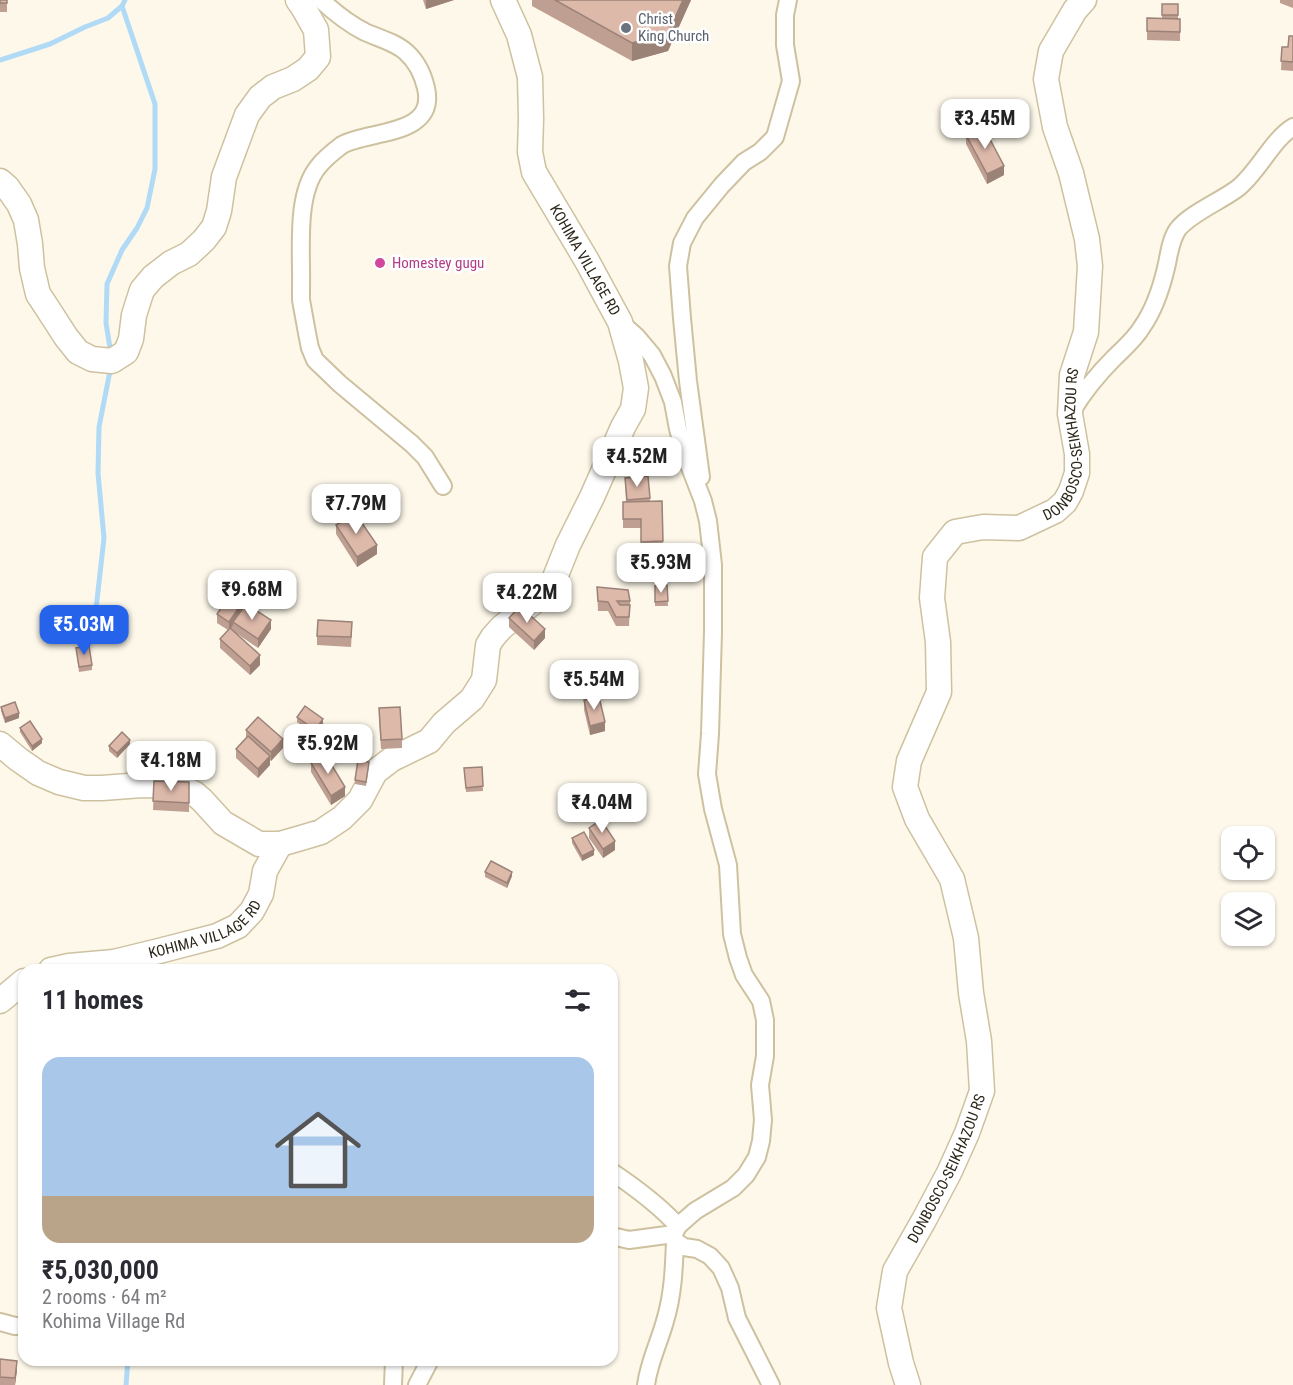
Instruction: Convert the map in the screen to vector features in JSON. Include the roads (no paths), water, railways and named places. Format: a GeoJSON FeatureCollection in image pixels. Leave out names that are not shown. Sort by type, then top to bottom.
{"type":"FeatureCollection","features":[{"type":"Feature","properties":{"kind":"main road"},"geometry":{"type":"LineString","coordinates":[[0,181],[19,204],[26,220],[38,294],[78,352],[92,359],[112,361],[126,352],[142,290],[153,277],[171,263],[189,254],[214,227],[224,177],[247,115],[260,97],[273,87],[293,79],[308,69],[318,57],[316,30],[298,0]]}},
{"type":"Feature","properties":{"kind":"main road","name":"KOHIMA VILLAGE RD"},"geometry":{"type":"LineString","coordinates":[[0,744],[38,773],[59,782],[84,788],[179,786],[195,794],[223,823],[259,844],[280,844],[321,832],[342,818],[360,800],[375,772],[392,759],[429,741],[444,723],[472,699],[484,680],[488,645],[502,627],[545,592],[554,580],[568,545],[633,409],[636,388],[620,322],[534,172],[530,152],[530,78],[519,35],[502,0]]}},
{"type":"Feature","properties":{"kind":"main road","name":"DONBOSCO-SEIKHAZOU RS"},"geometry":{"type":"LineString","coordinates":[[908,1385],[889,1308],[895,1271],[949,1173],[982,1091],[979,1041],[971,993],[966,938],[952,879],[917,819],[905,787],[909,761],[939,692],[938,642],[932,598],[934,557],[955,532],[983,526],[1019,528],[1055,512],[1065,502],[1077,472],[1077,454],[1070,414],[1072,375],[1086,332],[1090,266],[1087,239],[1071,173],[1054,127],[1046,79],[1051,51],[1075,10],[1084,0]]}},
{"type":"Feature","properties":{"kind":"main road","name":"KOHIMA VILLAGE RD"},"geometry":{"type":"LineString","coordinates":[[92,964],[114,962],[218,936],[238,926],[252,911],[261,894],[265,871],[280,844]]}},
{"type":"Feature","properties":{"kind":"main road"},"geometry":{"type":"LineString","coordinates":[[0,1001],[18,986]]}},
{"type":"Feature","properties":{"kind":"street"},"geometry":{"type":"LineString","coordinates":[[321,0],[348,22],[406,52],[421,72],[427,98],[426,106],[418,118],[411,123],[387,133],[342,145],[318,167],[310,180],[305,192],[303,213],[301,287],[301,300],[310,348],[315,360],[340,384],[406,438],[425,457],[443,486]]}},
{"type":"Feature","properties":{"kind":"street"},"geometry":{"type":"LineString","coordinates":[[646,1385],[648,1369],[665,1321],[673,1286],[675,1234],[695,1211],[733,1188],[747,1174],[758,1157],[761,1141],[763,1120],[760,1085],[765,1056],[765,1020],[761,1002],[744,975],[732,934],[728,865],[713,809],[707,774],[713,632],[713,566],[688,381],[678,267],[682,243],[695,218],[744,162],[760,152],[775,137],[791,81],[785,45],[785,15],[788,0]]}},
{"type":"Feature","properties":{"kind":"street"},"geometry":{"type":"LineString","coordinates":[[1070,414],[1098,374],[1141,329],[1153,309],[1172,241],[1178,229],[1205,208],[1239,187],[1280,138],[1293,127]]}},
{"type":"Feature","properties":{"kind":"street"},"geometry":{"type":"LineString","coordinates":[[620,322],[652,355],[663,376],[673,402],[686,457],[704,501]]}},
{"type":"Feature","properties":{"kind":"street"},"geometry":{"type":"LineString","coordinates":[[618,1176],[666,1213],[675,1234],[684,1246],[710,1256],[721,1268],[730,1288],[737,1318],[771,1385]]}},
{"type":"Feature","properties":{"kind":"street"},"geometry":{"type":"LineString","coordinates":[[618,1237],[629,1240],[675,1234]]}},
{"type":"Feature","properties":{"kind":"street"},"geometry":{"type":"LineString","coordinates":[[0,1322],[18,1326]]}},
{"type":"Feature","properties":{"kind":"street"},"geometry":{"type":"LineString","coordinates":[[393,1385],[394,1366]]}},
{"type":"Feature","properties":{"kind":"street"},"geometry":{"type":"LineString","coordinates":[[417,1385],[427,1366]]}},
{"type":"Feature","properties":{"kind":"waterway"},"geometry":{"type":"LineString","coordinates":[[0,60],[50,44],[108,18],[122,6],[125,0]]}},
{"type":"Feature","properties":{"kind":"waterway"},"geometry":{"type":"LineString","coordinates":[[111,354],[106,323],[107,284],[122,250],[147,208],[155,169],[155,104],[122,6]]}},
{"type":"Feature","properties":{"kind":"waterway"},"geometry":{"type":"LineString","coordinates":[[95,618],[104,538],[98,473],[99,427],[111,366]]}},
{"type":"Feature","properties":{"kind":"waterway"},"geometry":{"type":"LineString","coordinates":[[126,1385],[128,1366]]}},
{"type":"Feature","properties":{"kind":"place","name":"Christ King Church"},"geometry":{"type":"Point","coordinates":[626,28]}},
{"type":"Feature","properties":{"kind":"place","name":"Homestey gugu"},"geometry":{"type":"Point","coordinates":[380,263]}}]}
